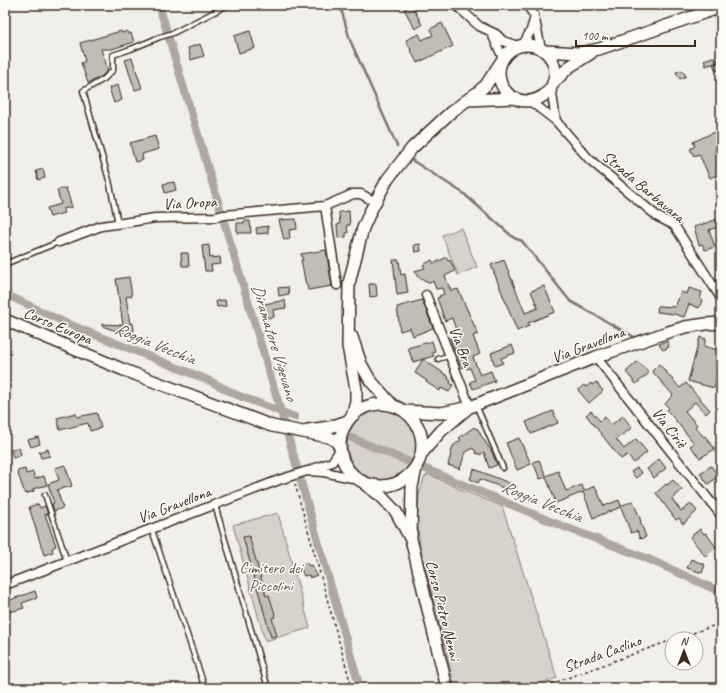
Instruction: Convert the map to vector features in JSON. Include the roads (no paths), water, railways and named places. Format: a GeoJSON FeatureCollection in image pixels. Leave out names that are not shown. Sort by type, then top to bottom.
{"type":"FeatureCollection","features":[{"type":"Feature","properties":{"kind":"main road"},"geometry":{"type":"LineString","coordinates":[[468,100],[516,98],[529,100],[541,96],[569,67],[599,49],[721,7]]}},
{"type":"Feature","properties":{"kind":"main road"},"geometry":{"type":"LineString","coordinates":[[350,419],[356,401],[356,389],[348,346],[350,277],[363,228],[387,180],[412,148],[434,126],[486,85],[502,60],[510,51],[521,46],[535,46],[543,50],[566,53],[599,49]]}},
{"type":"Feature","properties":{"kind":"main road"},"geometry":{"type":"LineString","coordinates":[[543,50],[550,58],[554,66],[555,75],[552,85]]}},
{"type":"Feature","properties":{"kind":"main road"},"geometry":{"type":"LineString","coordinates":[[502,60],[500,75],[503,87],[509,94],[516,98]]}},
{"type":"Feature","properties":{"kind":"main road","name":"Corso Europa"},"geometry":{"type":"LineString","coordinates":[[5,320],[124,370],[272,426],[329,437],[336,441],[340,449]]}},
{"type":"Feature","properties":{"kind":"main road","name":"Via Gravellona"},"geometry":{"type":"LineString","coordinates":[[404,412],[441,413],[473,406],[596,357],[662,334],[684,327],[721,323]]}},
{"type":"Feature","properties":{"kind":"main road"},"geometry":{"type":"LineString","coordinates":[[349,327],[360,364],[370,380],[393,406]]}},
{"type":"Feature","properties":{"kind":"main road"},"geometry":{"type":"LineString","coordinates":[[382,404],[393,406],[404,412],[412,418],[417,425],[421,434],[422,443],[418,462],[410,475],[392,485],[377,486],[359,480],[346,466],[340,449],[343,429],[350,419],[361,410],[371,406],[382,404]]}},
{"type":"Feature","properties":{"kind":"main road","name":"Via Gravellona"},"geometry":{"type":"LineString","coordinates":[[418,462],[441,431],[473,406]]}},
{"type":"Feature","properties":{"kind":"main road"},"geometry":{"type":"LineString","coordinates":[[301,431],[330,426],[350,419]]}},
{"type":"Feature","properties":{"kind":"main road","name":"Corso Pietro Nenni"},"geometry":{"type":"LineString","coordinates":[[418,462],[412,487],[411,539],[447,688]]}},
{"type":"Feature","properties":{"kind":"main road","name":"Corso Pietro Nenni"},"geometry":{"type":"LineString","coordinates":[[359,480],[380,496],[396,512],[411,539]]}},
{"type":"Feature","properties":{"kind":"street"},"geometry":{"type":"LineString","coordinates":[[456,5],[479,26],[491,32],[503,41],[521,46],[531,30],[534,20]]}},
{"type":"Feature","properties":{"kind":"street"},"geometry":{"type":"LineString","coordinates":[[527,5],[534,16],[543,50]]}},
{"type":"Feature","properties":{"kind":"street"},"geometry":{"type":"LineString","coordinates":[[491,32],[495,38],[502,60]]}},
{"type":"Feature","properties":{"kind":"street"},"geometry":{"type":"LineString","coordinates":[[552,85],[556,121]]}},
{"type":"Feature","properties":{"kind":"street","name":"Strada Barbavara"},"geometry":{"type":"LineString","coordinates":[[529,100],[556,121],[589,159],[658,217],[674,225],[721,298]]}},
{"type":"Feature","properties":{"kind":"street","name":"Via Oropa"},"geometry":{"type":"LineString","coordinates":[[59,242],[101,226],[155,218],[220,216],[325,206],[353,194],[361,194],[375,202]]}},
{"type":"Feature","properties":{"kind":"street"},"geometry":{"type":"LineString","coordinates":[[325,206],[337,285]]}},
{"type":"Feature","properties":{"kind":"street","name":"Via Bra"},"geometry":{"type":"LineString","coordinates":[[426,295],[473,406]]}},
{"type":"Feature","properties":{"kind":"street","name":"Via Ciriè"},"geometry":{"type":"LineString","coordinates":[[596,357],[721,515]]}},
{"type":"Feature","properties":{"kind":"street"},"geometry":{"type":"LineString","coordinates":[[306,471],[323,467],[332,462],[340,449]]}},
{"type":"Feature","properties":{"kind":"street","name":"Via Gravellona"},"geometry":{"type":"LineString","coordinates":[[5,585],[306,471],[324,472],[359,480]]}},
{"type":"Feature","properties":{"kind":"lane"},"geometry":{"type":"LineString","coordinates":[[118,223],[109,180],[83,91],[104,79],[113,70],[113,55],[173,33],[228,5]]}},
{"type":"Feature","properties":{"kind":"lane"},"geometry":{"type":"LineString","coordinates":[[5,264],[59,242]]}},
{"type":"Feature","properties":{"kind":"lane"},"geometry":{"type":"LineString","coordinates":[[438,359],[451,355]]}},
{"type":"Feature","properties":{"kind":"lane"},"geometry":{"type":"LineString","coordinates":[[473,406],[503,468]]}},
{"type":"Feature","properties":{"kind":"lane"},"geometry":{"type":"LineString","coordinates":[[45,495],[68,562]]}},
{"type":"Feature","properties":{"kind":"lane"},"geometry":{"type":"LineString","coordinates":[[216,505],[268,688]]}},
{"type":"Feature","properties":{"kind":"lane"},"geometry":{"type":"LineString","coordinates":[[152,530],[205,688]]}},
{"type":"Feature","properties":{"kind":"waterway","name":"Diramatore Vigevano"},"geometry":{"type":"LineString","coordinates":[[159,5],[282,415],[360,688]]}},
{"type":"Feature","properties":{"kind":"waterway"},"geometry":{"type":"LineString","coordinates":[[340,5],[350,40],[397,146]]}},
{"type":"Feature","properties":{"kind":"waterway"},"geometry":{"type":"LineString","coordinates":[[410,159],[463,193],[514,238],[522,241],[570,301],[636,338]]}},
{"type":"Feature","properties":{"kind":"waterway","name":"Roggia Vecchia"},"geometry":{"type":"LineString","coordinates":[[5,294],[68,324],[208,380],[237,395],[295,417]]}},
{"type":"Feature","properties":{"kind":"waterway","name":"Roggia Vecchia"},"geometry":{"type":"LineString","coordinates":[[352,438],[562,526],[646,558],[721,592]]}},
{"type":"Feature","properties":{"kind":"park label","name":"Cimitero dei Piccolini"},"geometry":{"type":"Point","coordinates":[271,576]}}]}
